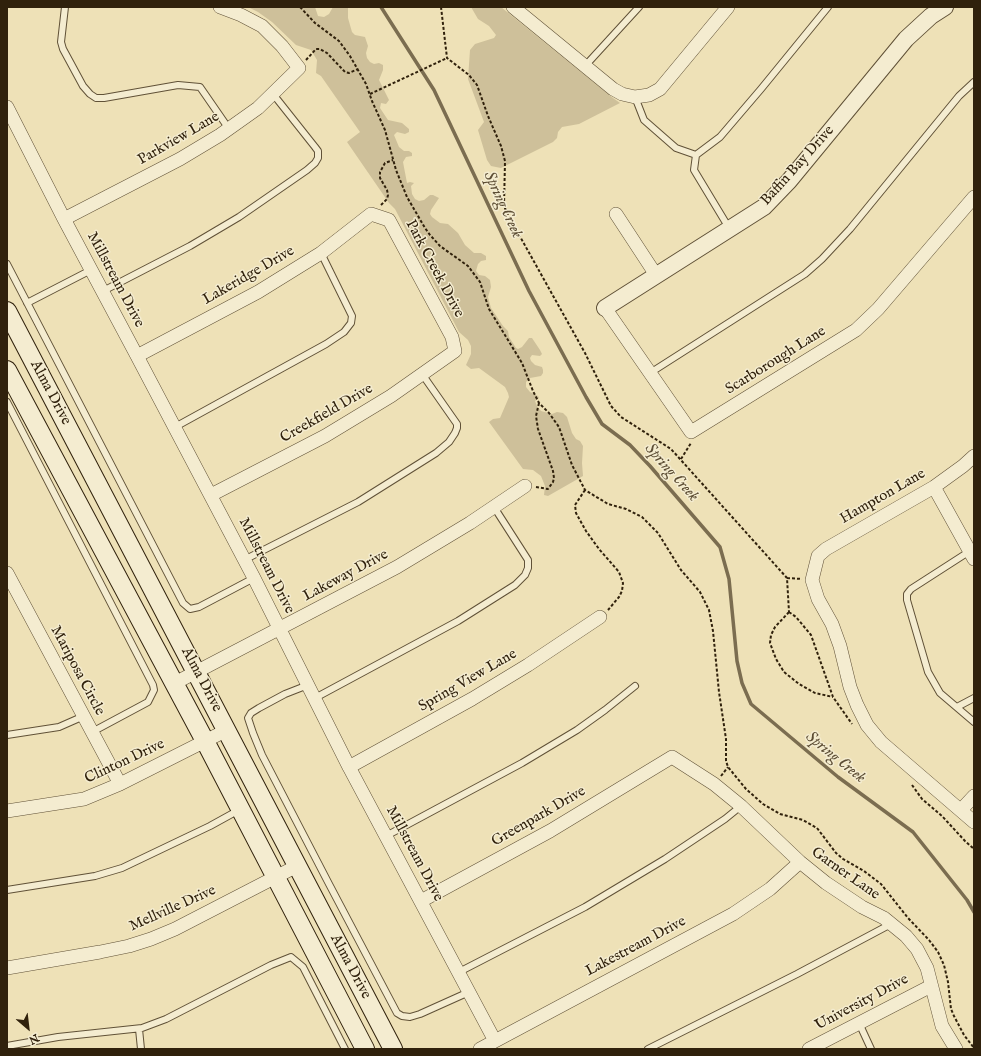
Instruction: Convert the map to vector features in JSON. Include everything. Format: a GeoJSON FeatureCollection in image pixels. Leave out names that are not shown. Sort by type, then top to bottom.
{"type":"FeatureCollection","features":[{"type":"Feature","properties":{"kind":"main road","name":"Alma Drive"},"geometry":{"type":"LineString","coordinates":[[7,311],[393,1049]]}},
{"type":"Feature","properties":{"kind":"main road","name":"Alma Drive"},"geometry":{"type":"LineString","coordinates":[[7,370],[175,683],[365,1049]]}},
{"type":"Feature","properties":{"kind":"street"},"geometry":{"type":"LineString","coordinates":[[220,7],[241,15],[262,26],[282,46],[299,68]]}},
{"type":"Feature","properties":{"kind":"street"},"geometry":{"type":"LineString","coordinates":[[513,7],[528,12],[585,66],[613,89],[622,94],[635,97],[649,95],[660,89],[728,7]]}},
{"type":"Feature","properties":{"kind":"street","name":"Baffin Bay Drive"},"geometry":{"type":"LineString","coordinates":[[605,308],[764,207],[789,181],[928,11],[945,7]]}},
{"type":"Feature","properties":{"kind":"street","name":"Parkview Lane"},"geometry":{"type":"LineString","coordinates":[[64,219],[180,159],[229,129],[258,108],[299,68]]}},
{"type":"Feature","properties":{"kind":"street","name":"Millstream Drive"},"geometry":{"type":"LineString","coordinates":[[7,107],[64,219],[211,495],[349,767],[495,1041]]}},
{"type":"Feature","properties":{"kind":"street","name":"Scarborough Lane"},"geometry":{"type":"LineString","coordinates":[[690,432],[856,330],[878,309],[974,197]]}},
{"type":"Feature","properties":{"kind":"street","name":"Lakeridge Drive"},"geometry":{"type":"LineString","coordinates":[[137,356],[258,292],[321,253],[371,214]]}},
{"type":"Feature","properties":{"kind":"street","name":"Park Creek Drive"},"geometry":{"type":"LineString","coordinates":[[371,214],[389,220],[452,336],[455,351]]}},
{"type":"Feature","properties":{"kind":"street"},"geometry":{"type":"LineString","coordinates":[[616,214],[656,275]]}},
{"type":"Feature","properties":{"kind":"street"},"geometry":{"type":"LineString","coordinates":[[605,308],[690,432]]}},
{"type":"Feature","properties":{"kind":"street","name":"Creekfield Drive"},"geometry":{"type":"LineString","coordinates":[[211,495],[325,436],[391,396],[455,351]]}},
{"type":"Feature","properties":{"kind":"street","name":"Hampton Lane"},"geometry":{"type":"LineString","coordinates":[[961,810],[881,742],[867,725],[850,687],[836,635],[815,590],[812,580],[818,556],[826,549],[934,487],[974,456]]}},
{"type":"Feature","properties":{"kind":"street","name":"Lakeway Drive"},"geometry":{"type":"LineString","coordinates":[[175,683],[398,567],[470,523],[525,486]]}},
{"type":"Feature","properties":{"kind":"street"},"geometry":{"type":"LineString","coordinates":[[934,487],[972,555]]}},
{"type":"Feature","properties":{"kind":"street","name":"Mariposa Circle"},"geometry":{"type":"LineString","coordinates":[[7,572],[120,784]]}},
{"type":"Feature","properties":{"kind":"street","name":"Spring View Lane"},"geometry":{"type":"LineString","coordinates":[[349,767],[472,700],[600,618]]}},
{"type":"Feature","properties":{"kind":"street","name":"Clinton Drive"},"geometry":{"type":"LineString","coordinates":[[7,811],[84,799],[120,784],[227,730]]}},
{"type":"Feature","properties":{"kind":"street","name":"Garner Lane"},"geometry":{"type":"LineString","coordinates":[[672,757],[714,784],[741,806],[800,862],[826,883],[862,907],[884,918],[906,936],[917,949],[927,968],[930,986],[942,1026],[956,1049]]}},
{"type":"Feature","properties":{"kind":"street","name":"Greenpark Drive"},"geometry":{"type":"LineString","coordinates":[[421,901],[550,831],[672,757]]}},
{"type":"Feature","properties":{"kind":"street"},"geometry":{"type":"LineString","coordinates":[[974,796],[961,810],[974,822]]}},
{"type":"Feature","properties":{"kind":"street","name":"Lakestream Drive"},"geometry":{"type":"LineString","coordinates":[[480,1049],[733,914],[770,889],[800,862]]}},
{"type":"Feature","properties":{"kind":"street","name":"Mellville Drive"},"geometry":{"type":"LineString","coordinates":[[7,968],[100,952],[129,946],[151,939],[175,929],[297,866]]}},
{"type":"Feature","properties":{"kind":"street","name":"University Drive"},"geometry":{"type":"LineString","coordinates":[[809,1049],[930,986]]}},
{"type":"Feature","properties":{"kind":"lane"},"geometry":{"type":"LineString","coordinates":[[65,7],[61,42],[82,86],[90,94],[96,98],[104,98],[178,85],[200,87],[229,129]]}},
{"type":"Feature","properties":{"kind":"lane"},"geometry":{"type":"LineString","coordinates":[[585,66],[639,7]]}},
{"type":"Feature","properties":{"kind":"lane"},"geometry":{"type":"LineString","coordinates":[[729,229],[694,170],[696,155],[720,137],[828,7]]}},
{"type":"Feature","properties":{"kind":"lane"},"geometry":{"type":"LineString","coordinates":[[650,373],[805,274],[822,259],[850,229],[959,96],[974,82]]}},
{"type":"Feature","properties":{"kind":"lane"},"geometry":{"type":"LineString","coordinates":[[103,291],[190,246],[239,217],[308,170],[315,163],[318,158],[318,152],[315,147],[272,94]]}},
{"type":"Feature","properties":{"kind":"lane"},"geometry":{"type":"LineString","coordinates":[[635,97],[644,120],[676,148],[696,155]]}},
{"type":"Feature","properties":{"kind":"lane"},"geometry":{"type":"LineString","coordinates":[[174,427],[326,344],[344,332],[351,323],[352,316],[321,253]]}},
{"type":"Feature","properties":{"kind":"lane"},"geometry":{"type":"LineString","coordinates":[[7,264],[183,603],[190,609],[199,607],[254,578]]}},
{"type":"Feature","properties":{"kind":"lane"},"geometry":{"type":"LineString","coordinates":[[28,303],[91,270]]}},
{"type":"Feature","properties":{"kind":"lane"},"geometry":{"type":"LineString","coordinates":[[244,560],[358,502],[436,453],[449,442],[455,433],[457,424],[422,374]]}},
{"type":"Feature","properties":{"kind":"lane"},"geometry":{"type":"LineString","coordinates":[[7,402],[153,685],[154,690],[148,702],[92,732]]}},
{"type":"Feature","properties":{"kind":"lane"},"geometry":{"type":"LineString","coordinates":[[314,698],[458,622],[515,585],[525,575],[528,568],[528,560],[494,507]]}},
{"type":"Feature","properties":{"kind":"lane"},"geometry":{"type":"LineString","coordinates":[[972,555],[911,589],[907,594],[907,600],[928,672],[940,693],[974,722]]}},
{"type":"Feature","properties":{"kind":"lane"},"geometry":{"type":"LineString","coordinates":[[308,685],[285,694],[259,708],[251,713],[248,718],[262,755],[358,940],[397,1013],[402,1016],[410,1017],[420,1014],[469,992]]}},
{"type":"Feature","properties":{"kind":"lane"},"geometry":{"type":"LineString","coordinates":[[386,836],[522,763],[576,730],[605,710],[635,686]]}},
{"type":"Feature","properties":{"kind":"lane"},"geometry":{"type":"LineString","coordinates":[[957,707],[974,698]]}},
{"type":"Feature","properties":{"kind":"lane"},"geometry":{"type":"LineString","coordinates":[[7,735],[59,727],[84,716]]}},
{"type":"Feature","properties":{"kind":"lane"},"geometry":{"type":"LineString","coordinates":[[459,972],[592,903],[665,859],[725,819],[741,806]]}},
{"type":"Feature","properties":{"kind":"lane"},"geometry":{"type":"LineString","coordinates":[[7,890],[95,876],[122,868],[210,826],[241,809]]}},
{"type":"Feature","properties":{"kind":"lane"},"geometry":{"type":"LineString","coordinates":[[648,1049],[797,974],[891,924]]}},
{"type":"Feature","properties":{"kind":"lane"},"geometry":{"type":"LineString","coordinates":[[7,1046],[58,1036],[139,1028],[166,1019],[271,964],[291,957],[303,967],[345,1049]]}},
{"type":"Feature","properties":{"kind":"lane"},"geometry":{"type":"LineString","coordinates":[[858,1023],[871,1049]]}},
{"type":"Feature","properties":{"kind":"lane"},"geometry":{"type":"LineString","coordinates":[[139,1028],[141,1049]]}},
{"type":"Feature","properties":{"kind":"path"},"geometry":{"type":"LineString","coordinates":[[300,7],[322,29],[339,41],[358,69],[389,140],[393,160],[403,188],[424,228],[440,246],[468,266],[480,282],[489,309],[518,357],[539,403],[560,427],[572,465],[585,490],[598,500],[642,517],[658,533],[678,565],[700,592],[709,610],[713,630],[718,686],[726,739],[726,761],[728,767],[746,789],[763,804],[780,814],[803,820],[817,828],[843,860],[864,871],[881,884],[911,922],[930,940],[938,952],[944,965],[948,982],[951,1009],[964,1035],[974,1048]]}},
{"type":"Feature","properties":{"kind":"path"},"geometry":{"type":"LineString","coordinates":[[441,7],[446,58],[470,75],[477,85],[501,146],[504,161],[504,206],[585,353],[611,406],[621,417],[672,449],[787,578],[789,612],[775,627],[771,635],[770,643],[776,659],[784,672],[799,684],[815,693],[833,697],[811,635],[796,617],[789,612]]}},
{"type":"Feature","properties":{"kind":"path"},"geometry":{"type":"LineString","coordinates":[[299,68],[316,49],[320,49],[327,53],[345,72],[349,73],[358,69]]}},
{"type":"Feature","properties":{"kind":"path"},"geometry":{"type":"LineString","coordinates":[[370,94],[446,58]]}},
{"type":"Feature","properties":{"kind":"path"},"geometry":{"type":"LineString","coordinates":[[371,214],[387,199],[387,190],[380,178],[380,172],[386,163],[393,160]]}},
{"type":"Feature","properties":{"kind":"path"},"geometry":{"type":"LineString","coordinates":[[525,486],[548,489],[554,478],[553,471],[538,429],[536,416],[539,403]]}},
{"type":"Feature","properties":{"kind":"path"},"geometry":{"type":"LineString","coordinates":[[681,459],[692,441],[690,432]]}},
{"type":"Feature","properties":{"kind":"path"},"geometry":{"type":"LineString","coordinates":[[585,490],[575,505],[576,513],[586,531],[599,549],[619,572],[623,583],[622,591],[619,597],[600,618]]}},
{"type":"Feature","properties":{"kind":"shaded area"},"geometry":{"type":"Polygon","coordinates":[[[248,7],[315,7],[318,16],[324,17],[329,14],[333,7],[348,7],[348,18],[352,32],[355,35],[365,37],[368,46],[366,53],[367,58],[374,64],[379,63],[383,65],[383,70],[379,80],[389,100],[386,104],[381,103],[380,108],[388,120],[402,123],[409,129],[409,132],[405,134],[397,132],[394,135],[399,147],[404,151],[409,151],[412,153],[412,156],[406,157],[403,162],[407,183],[414,183],[411,186],[412,194],[415,199],[419,201],[424,200],[430,195],[439,198],[431,210],[430,214],[432,217],[440,223],[448,224],[458,233],[465,245],[474,253],[481,253],[486,256],[486,260],[481,261],[478,264],[476,271],[479,275],[485,276],[490,280],[491,287],[488,297],[491,308],[508,331],[509,337],[516,348],[518,349],[522,347],[529,338],[532,338],[540,350],[542,354],[540,356],[532,355],[530,358],[535,365],[542,367],[543,373],[541,376],[530,378],[526,382],[526,387],[530,392],[538,396],[539,398],[535,401],[541,411],[552,414],[557,412],[563,413],[567,417],[572,433],[583,446],[583,476],[548,496],[544,495],[545,486],[541,476],[533,470],[523,469],[489,422],[493,419],[500,418],[509,397],[508,393],[505,387],[479,368],[471,369],[466,365],[471,354],[471,346],[468,340],[459,332],[395,209],[389,203],[347,142],[360,132],[321,76],[316,73],[317,60],[311,50],[296,45],[272,22],[248,7]]]}},
{"type":"Feature","properties":{"kind":"shaded area"},"geometry":{"type":"Polygon","coordinates":[[[471,7],[501,7],[620,103],[579,124],[562,127],[558,132],[557,138],[553,142],[501,168],[491,166],[487,160],[478,130],[484,122],[468,79],[470,50],[475,44],[494,38],[496,35],[489,26],[478,19],[471,7]]]}},
{"type":"Feature","properties":{"kind":"waterway","name":"Spring Creek"},"geometry":{"type":"LineString","coordinates":[[381,7],[434,90],[529,291],[602,424],[630,445],[720,547],[729,579],[737,661],[742,683],[751,704],[838,777],[913,832],[967,900],[974,912]]}}]}
